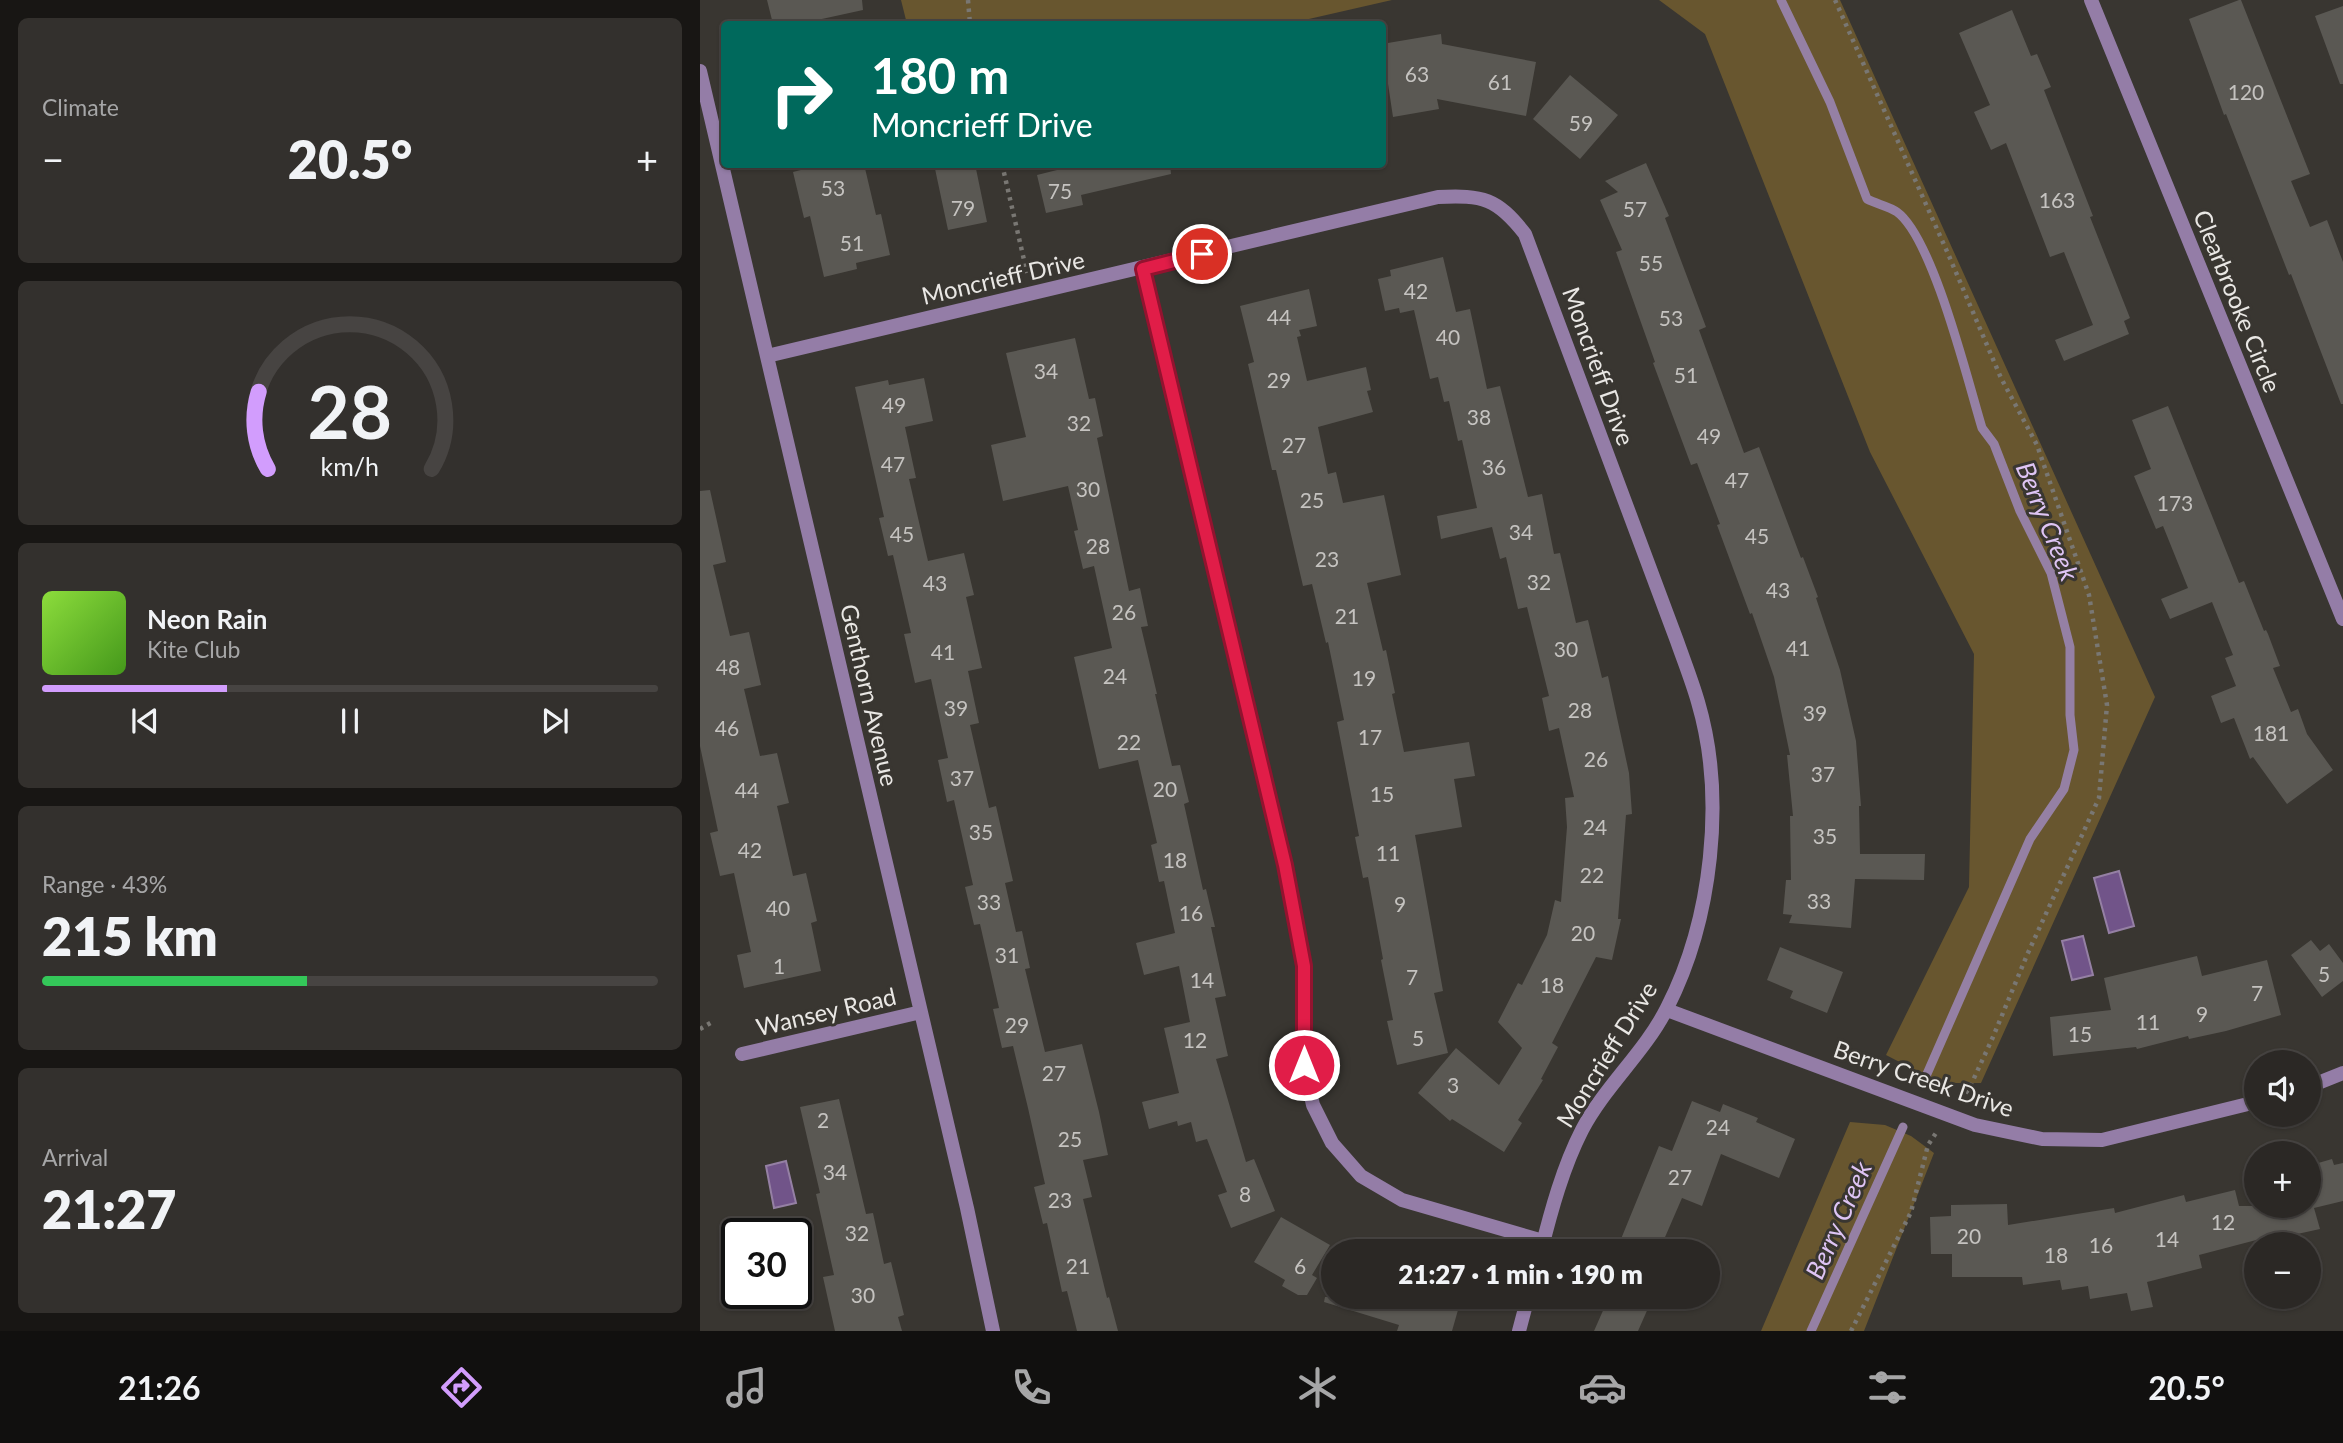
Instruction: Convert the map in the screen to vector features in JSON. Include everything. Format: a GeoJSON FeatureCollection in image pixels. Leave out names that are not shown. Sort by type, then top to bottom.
{"type":"FeatureCollection","features":[{"type":"Feature","properties":{"kind":"street","name":"Clearbrooke Circle"},"geometry":{"type":"LineString","coordinates":[[2091,0],[2343,619]]}},
{"type":"Feature","properties":{"kind":"street","name":"Genthorn Avenue"},"geometry":{"type":"LineString","coordinates":[[700,71],[721,160]]}},
{"type":"Feature","properties":{"kind":"street","name":"Genthorn Avenue"},"geometry":{"type":"LineString","coordinates":[[723,168],[993,1331]]}},
{"type":"Feature","properties":{"kind":"street","name":"Moncrieff Drive"},"geometry":{"type":"LineString","coordinates":[[767,356],[1438,197],[1464,196],[1488,200],[1508,212],[1525,234],[1699,703],[1710,762],[1712,823],[1707,882],[1691,949],[1667,1010],[1582,1130],[1563,1177],[1544,1239]]}},
{"type":"Feature","properties":{"kind":"street"},"geometry":{"type":"LineString","coordinates":[[1143,269],[1285,865],[1304,966],[1304,1065],[1313,1105],[1332,1143],[1361,1176],[1402,1200],[1521,1239]]}},
{"type":"Feature","properties":{"kind":"street","name":"Berry Creek Drive"},"geometry":{"type":"LineString","coordinates":[[1667,1010],[1975,1125],[2042,1139],[2102,1140],[2244,1105]]}},
{"type":"Feature","properties":{"kind":"street","name":"Wansey Road"},"geometry":{"type":"LineString","coordinates":[[742,1054],[921,1012]]}},
{"type":"Feature","properties":{"kind":"street"},"geometry":{"type":"LineString","coordinates":[[2321,1082],[2343,1073]]}},
{"type":"Feature","properties":{"kind":"street"},"geometry":{"type":"LineString","coordinates":[[1519,1331],[1525,1309]]}},
{"type":"Feature","properties":{"kind":"path"},"geometry":{"type":"LineString","coordinates":[[968,0],[970,21]]}},
{"type":"Feature","properties":{"kind":"path"},"geometry":{"type":"LineString","coordinates":[[1835,0],[1950,256],[2001,378],[2037,445],[2089,595],[2107,705],[2099,798],[2062,875],[1969,1089],[1928,1145],[1911,1212],[1851,1331]]}},
{"type":"Feature","properties":{"kind":"path"},"geometry":{"type":"LineString","coordinates":[[1003,168],[1032,294]]}},
{"type":"Feature","properties":{"kind":"path"},"geometry":{"type":"LineString","coordinates":[[700,1029],[712,1022]]}},
{"type":"Feature","properties":{"kind":"shaded area"},"geometry":{"type":"Polygon","coordinates":[[[901,0],[1392,0],[1300,21],[906,21],[901,0]]]}},
{"type":"Feature","properties":{"kind":"shaded area"},"geometry":{"type":"Polygon","coordinates":[[[1659,0],[1840,0],[2155,697],[1981,1083],[1940,1083],[1886,1055],[1969,887],[1974,654],[1870,452],[1705,34],[1659,0]]]}},
{"type":"Feature","properties":{"kind":"shaded area"},"geometry":{"type":"Polygon","coordinates":[[[2119,871],[2134,926],[2109,933],[2094,878],[2119,871]]]}},
{"type":"Feature","properties":{"kind":"shaded area"},"geometry":{"type":"Polygon","coordinates":[[[2083,936],[2093,975],[2072,980],[2062,941],[2083,936]]]}},
{"type":"Feature","properties":{"kind":"shaded area"},"geometry":{"type":"Polygon","coordinates":[[[1850,1122],[1885,1125],[1911,1136],[1934,1153],[1864,1331],[1761,1331],[1850,1122]]]}},
{"type":"Feature","properties":{"kind":"shaded area"},"geometry":{"type":"Polygon","coordinates":[[[786,1161],[796,1203],[774,1208],[766,1166],[786,1161]]]}},
{"type":"Feature","properties":{"kind":"building"},"geometry":{"type":"Polygon","coordinates":[[[767,0],[862,0],[863,10],[813,21],[772,21],[767,0]]]}},
{"type":"Feature","properties":{"kind":"building"},"geometry":{"type":"Polygon","coordinates":[[[2239,0],[2310,174],[2291,181],[2310,227],[2327,220],[2343,262],[2343,404],[2226,114],[2224,115],[2189,19],[2239,0]]]}},
{"type":"Feature","properties":{"kind":"building"},"geometry":{"type":"Polygon","coordinates":[[[2343,6],[2343,84],[2340,84],[2315,16],[2343,6]]]}},
{"type":"Feature","properties":{"kind":"building"},"geometry":{"type":"Polygon","coordinates":[[[2012,10],[2031,56],[2037,54],[2051,87],[2044,90],[2130,318],[2124,321],[2129,334],[2064,361],[2055,340],[2093,325],[2064,252],[2050,257],[2006,143],[1991,150],[1974,112],[1990,105],[1959,33],[2012,10]]]}},
{"type":"Feature","properties":{"kind":"building"},"geometry":{"type":"Polygon","coordinates":[[[1441,34],[1442,44],[1536,62],[1526,116],[1437,99],[1439,109],[1393,117],[1386,71],[1386,43],[1441,34]]]}},
{"type":"Feature","properties":{"kind":"building"},"geometry":{"type":"Polygon","coordinates":[[[1570,75],[1618,115],[1580,159],[1533,119],[1570,75]]]}},
{"type":"Feature","properties":{"kind":"building"},"geometry":{"type":"Polygon","coordinates":[[[1646,163],[1669,216],[1665,218],[1706,327],[1699,330],[1744,453],[1759,447],[1818,597],[1816,598],[1840,670],[1856,741],[1861,806],[1860,854],[1925,854],[1924,880],[1855,879],[1851,928],[1789,923],[1792,915],[1783,914],[1786,880],[1791,880],[1790,816],[1793,816],[1787,755],[1790,755],[1774,677],[1717,525],[1720,524],[1697,463],[1691,465],[1653,363],[1655,362],[1616,252],[1622,250],[1600,200],[1618,192],[1605,181],[1646,163]]]}},
{"type":"Feature","properties":{"kind":"building"},"geometry":{"type":"Polygon","coordinates":[[[808,168],[865,168],[876,215],[881,214],[890,255],[856,263],[857,269],[824,277],[810,216],[804,218],[793,172],[808,168]]]}},
{"type":"Feature","properties":{"kind":"building"},"geometry":{"type":"Polygon","coordinates":[[[935,168],[976,168],[987,222],[948,230],[935,168]]]}},
{"type":"Feature","properties":{"kind":"building"},"geometry":{"type":"Polygon","coordinates":[[[1065,168],[1170,168],[1171,174],[1081,195],[1083,205],[1046,213],[1037,175],[1065,168]]]}},
{"type":"Feature","properties":{"kind":"building"},"geometry":{"type":"Polygon","coordinates":[[[1443,257],[1456,312],[1470,309],[1487,389],[1500,386],[1528,497],[1542,494],[1554,554],[1560,553],[1576,623],[1588,620],[1602,678],[1608,676],[1629,773],[1632,814],[1626,815],[1618,919],[1621,919],[1612,960],[1596,957],[1552,1043],[1558,1047],[1541,1079],[1543,1080],[1518,1120],[1522,1123],[1504,1152],[1452,1119],[1450,1121],[1418,1093],[1456,1048],[1499,1085],[1522,1048],[1498,1022],[1518,983],[1522,985],[1547,935],[1555,900],[1561,902],[1567,827],[1565,798],[1574,797],[1559,728],[1549,731],[1542,698],[1549,696],[1527,607],[1518,609],[1506,557],[1500,559],[1492,527],[1441,539],[1437,516],[1477,508],[1462,440],[1458,441],[1449,401],[1444,402],[1438,377],[1430,379],[1414,310],[1400,313],[1399,308],[1385,311],[1378,279],[1391,276],[1390,270],[1443,257]]]}},
{"type":"Feature","properties":{"kind":"building"},"geometry":{"type":"Polygon","coordinates":[[[1309,289],[1317,326],[1299,330],[1301,336],[1297,337],[1307,381],[1366,367],[1371,390],[1367,391],[1373,412],[1318,427],[1328,474],[1336,472],[1343,503],[1384,495],[1401,575],[1367,583],[1383,651],[1386,650],[1404,752],[1469,742],[1475,776],[1454,779],[1462,827],[1415,835],[1443,991],[1434,993],[1448,1053],[1397,1065],[1387,1021],[1393,1020],[1368,877],[1363,878],[1355,837],[1359,836],[1337,722],[1344,720],[1328,642],[1326,643],[1312,584],[1303,586],[1276,470],[1272,470],[1248,364],[1254,362],[1240,306],[1309,289]]]}},
{"type":"Feature","properties":{"kind":"building"},"geometry":{"type":"Polygon","coordinates":[[[1075,338],[1089,399],[1095,398],[1103,436],[1097,438],[1129,591],[1140,588],[1148,626],[1141,627],[1155,694],[1172,766],[1180,765],[1189,802],[1184,804],[1203,890],[1206,889],[1215,927],[1211,927],[1226,996],[1215,998],[1228,1056],[1216,1059],[1246,1162],[1254,1159],[1275,1211],[1231,1228],[1218,1195],[1227,1192],[1207,1139],[1196,1142],[1191,1122],[1178,1126],[1177,1121],[1149,1129],[1142,1102],[1179,1093],[1164,1028],[1190,1022],[1179,966],[1144,975],[1136,943],[1175,933],[1164,881],[1159,882],[1151,845],[1157,843],[1138,760],[1099,769],[1074,657],[1112,648],[1094,566],[1083,569],[1068,486],[1003,501],[991,445],[1026,437],[1006,353],[1075,338]]]}},
{"type":"Feature","properties":{"kind":"building"},"geometry":{"type":"Polygon","coordinates":[[[924,378],[933,421],[905,427],[916,478],[909,479],[928,561],[964,553],[974,595],[966,597],[982,668],[968,671],[979,723],[970,725],[989,808],[996,806],[1013,881],[1005,883],[1016,932],[1022,931],[1030,968],[1025,969],[1045,1052],[1082,1044],[1099,1112],[1108,1155],[1083,1160],[1092,1197],[1083,1199],[1107,1298],[1109,1297],[1118,1331],[1077,1331],[1067,1291],[1062,1292],[1047,1223],[1043,1224],[1034,1187],[1045,1184],[1028,1108],[1013,1046],[1002,1048],[993,1009],[999,1008],[980,924],[974,925],[965,887],[973,885],[954,800],[947,802],[938,760],[948,758],[931,679],[915,683],[904,634],[911,633],[893,555],[888,556],[879,518],[884,517],[855,387],[888,380],[889,385],[924,378]]]}},
{"type":"Feature","properties":{"kind":"building"},"geometry":{"type":"Polygon","coordinates":[[[2168,406],[2239,583],[2244,581],[2264,631],[2268,634],[2280,666],[2273,668],[2291,712],[2298,709],[2307,734],[2333,770],[2287,804],[2253,757],[2250,759],[2234,718],[2221,723],[2211,696],[2236,686],[2225,658],[2233,655],[2212,602],[2170,619],[2161,599],[2188,588],[2163,526],[2156,529],[2134,476],[2151,469],[2132,420],[2168,406]]]}},
{"type":"Feature","properties":{"kind":"building"},"geometry":{"type":"Polygon","coordinates":[[[710,490],[726,562],[713,565],[730,636],[749,632],[761,685],[744,689],[760,756],[777,753],[789,803],[777,806],[793,876],[806,873],[817,921],[811,923],[821,971],[744,988],[737,955],[751,952],[734,873],[720,876],[710,833],[718,831],[700,746],[700,491],[710,490]]]}},
{"type":"Feature","properties":{"kind":"building"},"geometry":{"type":"Polygon","coordinates":[[[2311,940],[2320,951],[2329,944],[2343,963],[2343,981],[2322,997],[2291,955],[2311,940]]]}},
{"type":"Feature","properties":{"kind":"building"},"geometry":{"type":"Polygon","coordinates":[[[1780,947],[1843,972],[1827,1013],[1790,998],[1793,991],[1767,980],[1780,947]]]}},
{"type":"Feature","properties":{"kind":"building"},"geometry":{"type":"Polygon","coordinates":[[[2197,956],[2202,976],[2267,960],[2281,1015],[2226,1031],[2189,1039],[2188,1036],[2137,1049],[2053,1056],[2050,1017],[2111,1010],[2104,978],[2197,956]]]}},
{"type":"Feature","properties":{"kind":"building"},"geometry":{"type":"Polygon","coordinates":[[[839,1099],[866,1214],[873,1213],[884,1264],[891,1262],[904,1315],[898,1317],[902,1331],[835,1331],[823,1277],[834,1275],[816,1194],[820,1193],[800,1107],[839,1099]]]}},
{"type":"Feature","properties":{"kind":"building"},"geometry":{"type":"Polygon","coordinates":[[[1692,1101],[1720,1112],[1723,1104],[1758,1118],[1756,1122],[1795,1139],[1779,1178],[1721,1154],[1702,1206],[1682,1198],[1664,1239],[1621,1239],[1659,1146],[1672,1151],[1692,1101]]]}},
{"type":"Feature","properties":{"kind":"building"},"geometry":{"type":"Polygon","coordinates":[[[2332,1159],[2334,1165],[2343,1163],[2343,1201],[2321,1206],[2321,1162],[2332,1159]]]}},
{"type":"Feature","properties":{"kind":"building"},"geometry":{"type":"Polygon","coordinates":[[[2235,1190],[2239,1206],[2244,1206],[2244,1218],[2317,1218],[2320,1229],[2306,1232],[2244,1232],[2244,1243],[2199,1255],[2202,1268],[2147,1282],[2153,1307],[2131,1311],[2127,1293],[2090,1299],[2088,1286],[2062,1290],[2060,1280],[2023,1285],[2022,1277],[1952,1277],[1952,1254],[1931,1254],[1930,1217],[1951,1216],[1951,1205],[2007,1204],[2008,1225],[2114,1208],[2115,1213],[2184,1195],[2186,1202],[2235,1190]]]}},
{"type":"Feature","properties":{"kind":"building"},"geometry":{"type":"Polygon","coordinates":[[[1281,1217],[1321,1240],[1321,1260],[1312,1275],[1317,1278],[1307,1295],[1298,1295],[1282,1286],[1285,1280],[1254,1262],[1281,1217]]]}},
{"type":"Feature","properties":{"kind":"building"},"geometry":{"type":"Polygon","coordinates":[[[1347,1309],[1458,1309],[1452,1331],[1397,1331],[1399,1325],[1347,1309]]]}},
{"type":"Feature","properties":{"kind":"building"},"geometry":{"type":"Polygon","coordinates":[[[1604,1309],[1648,1309],[1638,1331],[1594,1331],[1604,1309]]]}},
{"type":"Feature","properties":{"kind":"waterway","name":"Berry Creek"},"geometry":{"type":"LineString","coordinates":[[1781,0],[1830,102],[1867,199],[1897,212],[1924,250],[1948,312],[1982,428],[1994,444],[2020,511],[2051,573],[2070,647],[2070,715],[2074,750],[2064,789],[2030,839],[1923,1083]]}},
{"type":"Feature","properties":{"kind":"waterway","name":"Berry Creek"},"geometry":{"type":"LineString","coordinates":[[1811,1331],[1903,1127]]}},
{"type":"Feature","properties":{"kind":"route"},"geometry":{"type":"LineString","coordinates":[[1202,254],[1143,269],[1285,865],[1304,966],[1304,1065]]}}]}
